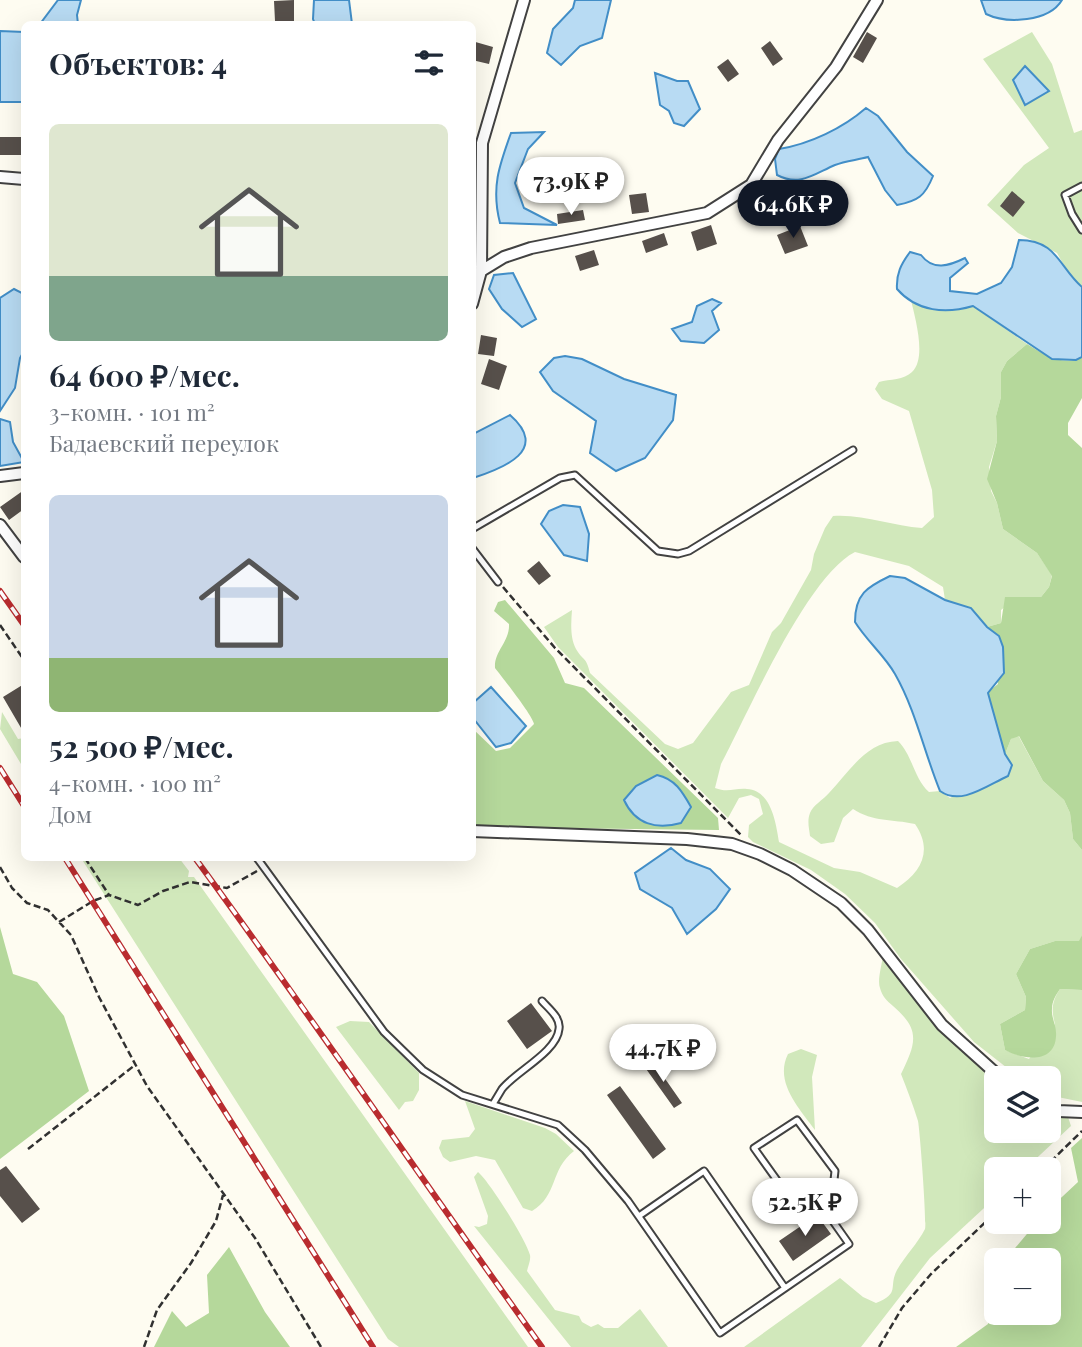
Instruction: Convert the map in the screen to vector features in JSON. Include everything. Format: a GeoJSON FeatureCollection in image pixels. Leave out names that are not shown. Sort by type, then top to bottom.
{"type":"FeatureCollection","features":[{"type":"Feature","properties":{"kind":"street"},"geometry":{"type":"LineString","coordinates":[[476,289],[481,271],[477,143],[524,0]]}},
{"type":"Feature","properties":{"kind":"street"},"geometry":{"type":"LineString","coordinates":[[481,271],[504,257],[531,248],[707,213],[723,205],[751,185],[778,140],[836,68],[877,0]]}},
{"type":"Feature","properties":{"kind":"street"},"geometry":{"type":"LineString","coordinates":[[0,177],[21,179]]}},
{"type":"Feature","properties":{"kind":"street"},"geometry":{"type":"LineString","coordinates":[[0,476],[21,473]]}},
{"type":"Feature","properties":{"kind":"street"},"geometry":{"type":"LineString","coordinates":[[0,525],[21,553]]}},
{"type":"Feature","properties":{"kind":"street"},"geometry":{"type":"LineString","coordinates":[[476,831],[687,839],[732,844],[760,854],[792,870],[841,903],[869,930],[942,1025],[988,1066]]}},
{"type":"Feature","properties":{"kind":"street"},"geometry":{"type":"LineString","coordinates":[[1061,1111],[1082,1112]]}},
{"type":"Feature","properties":{"kind":"lane"},"geometry":{"type":"LineString","coordinates":[[1082,186],[1065,195],[1072,215],[1082,230]]}},
{"type":"Feature","properties":{"kind":"lane"},"geometry":{"type":"LineString","coordinates":[[476,527],[560,478],[575,475],[658,551],[678,554],[689,551],[853,450]]}},
{"type":"Feature","properties":{"kind":"lane"},"geometry":{"type":"LineString","coordinates":[[476,553],[499,582]]}},
{"type":"Feature","properties":{"kind":"lane"},"geometry":{"type":"LineString","coordinates":[[259,861],[384,1032],[423,1070],[462,1095],[558,1125],[584,1150],[639,1216],[720,1333],[849,1244],[818,1200]]}},
{"type":"Feature","properties":{"kind":"lane"},"geometry":{"type":"LineString","coordinates":[[493,1104],[502,1089],[529,1067],[555,1039],[559,1029],[557,1018],[542,1001]]}},
{"type":"Feature","properties":{"kind":"lane"},"geometry":{"type":"LineString","coordinates":[[797,1120],[835,1171],[833,1189],[818,1200],[799,1211],[754,1148],[797,1120]]}},
{"type":"Feature","properties":{"kind":"lane"},"geometry":{"type":"LineString","coordinates":[[639,1216],[704,1171],[785,1288]]}},
{"type":"Feature","properties":{"kind":"path"},"geometry":{"type":"LineString","coordinates":[[499,582],[555,648],[741,835]]}},
{"type":"Feature","properties":{"kind":"path"},"geometry":{"type":"LineString","coordinates":[[0,625],[21,656]]}},
{"type":"Feature","properties":{"kind":"path"},"geometry":{"type":"LineString","coordinates":[[87,861],[109,895],[138,905],[163,891],[190,881],[227,888],[246,880],[264,867]]}},
{"type":"Feature","properties":{"kind":"path"},"geometry":{"type":"LineString","coordinates":[[0,867],[12,888],[27,903],[48,910],[71,935],[135,1065],[255,1238],[321,1347]]}},
{"type":"Feature","properties":{"kind":"path"},"geometry":{"type":"LineString","coordinates":[[59,922],[93,901],[109,895]]}},
{"type":"Feature","properties":{"kind":"path"},"geometry":{"type":"LineString","coordinates":[[28,1149],[121,1079],[135,1065]]}},
{"type":"Feature","properties":{"kind":"path"},"geometry":{"type":"LineString","coordinates":[[1056,1157],[1082,1132]]}},
{"type":"Feature","properties":{"kind":"path"},"geometry":{"type":"LineString","coordinates":[[144,1347],[157,1310],[191,1263],[216,1221],[223,1195]]}},
{"type":"Feature","properties":{"kind":"path"},"geometry":{"type":"LineString","coordinates":[[878,1347],[902,1308],[923,1282],[984,1224]]}},
{"type":"Feature","properties":{"kind":"green space"},"geometry":{"type":"Polygon","coordinates":[[[1032,32],[1052,64],[1074,133],[1082,130],[1082,287],[1070,276],[1057,253],[1018,233],[987,205],[1024,165],[1049,148],[983,59],[1032,32]]]}},
{"type":"Feature","properties":{"kind":"green space"},"geometry":{"type":"Polygon","coordinates":[[[911,300],[941,310],[973,306],[1027,344],[1007,361],[1001,372],[1001,397],[996,416],[997,441],[989,467],[991,491],[997,503],[1003,529],[1037,553],[1052,575],[1049,587],[1041,597],[1018,597],[1001,610],[1001,623],[987,627],[971,608],[945,600],[943,587],[909,566],[855,552],[837,566],[818,588],[780,648],[721,764],[715,788],[755,791],[762,795],[771,809],[779,842],[834,868],[860,872],[897,888],[913,875],[922,860],[923,843],[915,824],[875,818],[853,809],[843,818],[834,842],[821,844],[810,836],[808,824],[813,807],[827,796],[868,752],[877,746],[898,741],[924,787],[929,792],[940,791],[950,798],[1012,765],[1005,754],[1011,739],[1018,735],[1043,781],[1064,800],[1070,813],[1073,839],[1082,850],[1082,935],[1080,941],[1055,941],[1030,949],[1016,974],[1026,997],[1025,1010],[1000,1024],[1005,1050],[1029,1059],[1055,1024],[1053,1006],[1060,989],[1082,990],[1082,1102],[1061,1098],[1061,1066],[1005,1066],[974,1042],[901,959],[875,923],[845,894],[811,870],[753,842],[748,837],[749,825],[763,814],[759,799],[751,795],[739,798],[728,818],[558,647],[544,627],[572,610],[573,640],[590,673],[665,744],[678,749],[693,743],[731,692],[749,685],[772,632],[781,623],[811,570],[814,554],[833,516],[922,528],[934,517],[932,490],[909,411],[882,399],[875,389],[879,382],[905,377],[912,372],[919,357],[917,327],[911,300]]]}},
{"type":"Feature","properties":{"kind":"green space"},"geometry":{"type":"Polygon","coordinates":[[[1027,344],[1060,360],[1082,357],[1082,398],[1068,423],[1068,435],[1082,448],[1082,850],[1073,839],[1070,813],[1064,800],[1043,781],[1019,736],[1011,739],[1005,754],[988,692],[998,684],[987,627],[1001,623],[1005,597],[1041,597],[1049,587],[1052,576],[1037,553],[1003,529],[997,503],[987,479],[997,441],[996,416],[1001,397],[1001,372],[1007,361],[1027,344]]]}},
{"type":"Feature","properties":{"kind":"green space"},"geometry":{"type":"Polygon","coordinates":[[[505,600],[554,658],[565,683],[584,688],[718,818],[719,830],[476,827],[476,732],[496,751],[510,748],[534,724],[495,668],[497,656],[509,630],[509,624],[494,611],[498,602],[505,600]]]}},
{"type":"Feature","properties":{"kind":"green space"},"geometry":{"type":"Polygon","coordinates":[[[2,712],[18,739],[21,738],[21,764],[0,729],[2,712]]]}},
{"type":"Feature","properties":{"kind":"green space"},"geometry":{"type":"Polygon","coordinates":[[[83,861],[181,861],[189,871],[188,877],[194,877],[528,1347],[399,1347],[388,1339],[83,861]]]}},
{"type":"Feature","properties":{"kind":"green space"},"geometry":{"type":"Polygon","coordinates":[[[0,927],[13,974],[37,982],[64,1016],[89,1091],[0,1159],[0,927]]]}},
{"type":"Feature","properties":{"kind":"green space"},"geometry":{"type":"Polygon","coordinates":[[[1082,935],[1082,990],[1060,989],[1056,996],[1052,1012],[1056,1036],[1050,1051],[1037,1057],[1029,1057],[1005,1050],[1000,1024],[1025,1010],[1026,997],[1016,974],[1030,949],[1055,941],[1079,941],[1082,935]]]}},
{"type":"Feature","properties":{"kind":"green space"},"geometry":{"type":"Polygon","coordinates":[[[883,955],[905,988],[984,1066],[984,1143],[1053,1143],[1038,1157],[984,1157],[984,1208],[930,1258],[861,1347],[744,1347],[840,1278],[863,1297],[876,1303],[889,1296],[897,1270],[925,1229],[918,1121],[901,1074],[910,1054],[912,1030],[908,1022],[883,996],[879,981],[883,955]]]}},
{"type":"Feature","properties":{"kind":"green space"},"geometry":{"type":"Polygon","coordinates":[[[350,1021],[369,1022],[419,1073],[419,1090],[413,1101],[405,1102],[399,1110],[336,1027],[350,1021]]]}},
{"type":"Feature","properties":{"kind":"green space"},"geometry":{"type":"Polygon","coordinates":[[[801,1049],[817,1055],[812,1077],[815,1130],[790,1094],[784,1075],[788,1054],[801,1049]]]}},
{"type":"Feature","properties":{"kind":"green space"},"geometry":{"type":"Polygon","coordinates":[[[465,1101],[545,1128],[556,1134],[574,1151],[561,1166],[546,1198],[532,1211],[523,1208],[495,1160],[476,1156],[450,1162],[443,1157],[439,1148],[442,1140],[469,1137],[475,1129],[465,1101]]]}},
{"type":"Feature","properties":{"kind":"green space"},"geometry":{"type":"Polygon","coordinates":[[[1061,1109],[1066,1111],[1071,1126],[1061,1135],[1061,1109]]]}},
{"type":"Feature","properties":{"kind":"green space"},"geometry":{"type":"Polygon","coordinates":[[[1082,1138],[1082,1347],[956,1347],[987,1325],[1061,1325],[1061,1248],[1015,1248],[1027,1234],[1061,1234],[1061,1198],[1078,1182],[1071,1148],[1082,1138]]]}},
{"type":"Feature","properties":{"kind":"green space"},"geometry":{"type":"Polygon","coordinates":[[[478,1172],[499,1199],[522,1237],[530,1255],[527,1271],[555,1310],[579,1316],[582,1322],[591,1327],[598,1324],[604,1328],[618,1328],[640,1309],[668,1347],[571,1347],[474,1226],[487,1224],[488,1216],[474,1177],[478,1172]]]}},
{"type":"Feature","properties":{"kind":"green space"},"geometry":{"type":"Polygon","coordinates":[[[229,1247],[265,1312],[290,1347],[154,1347],[172,1311],[186,1327],[209,1313],[207,1275],[229,1247]]]}},
{"type":"Feature","properties":{"kind":"water"},"geometry":{"type":"Polygon","coordinates":[[[58,0],[81,0],[78,21],[42,21],[58,0]]]}},
{"type":"Feature","properties":{"kind":"water"},"geometry":{"type":"Polygon","coordinates":[[[314,0],[349,0],[352,21],[313,19],[314,0]]]}},
{"type":"Feature","properties":{"kind":"water"},"geometry":{"type":"Polygon","coordinates":[[[575,0],[611,0],[602,38],[580,46],[561,65],[547,53],[553,29],[573,8],[575,0]]]}},
{"type":"Feature","properties":{"kind":"water"},"geometry":{"type":"Polygon","coordinates":[[[981,0],[1062,0],[1048,13],[1016,20],[986,14],[981,0]]]}},
{"type":"Feature","properties":{"kind":"water"},"geometry":{"type":"Polygon","coordinates":[[[0,31],[21,32],[21,102],[0,102],[0,31]]]}},
{"type":"Feature","properties":{"kind":"water"},"geometry":{"type":"Polygon","coordinates":[[[1025,66],[1049,91],[1025,105],[1013,80],[1025,66]]]}},
{"type":"Feature","properties":{"kind":"water"},"geometry":{"type":"Polygon","coordinates":[[[655,73],[677,81],[688,81],[700,109],[684,126],[674,123],[669,111],[660,105],[655,73]]]}},
{"type":"Feature","properties":{"kind":"water"},"geometry":{"type":"Polygon","coordinates":[[[866,108],[878,116],[907,152],[933,176],[920,196],[897,205],[885,190],[868,157],[839,164],[800,179],[793,180],[777,175],[775,159],[779,149],[825,134],[866,108]]]}},
{"type":"Feature","properties":{"kind":"water"},"geometry":{"type":"Polygon","coordinates":[[[544,132],[528,149],[515,183],[524,208],[557,225],[500,223],[496,188],[511,133],[544,132]]]}},
{"type":"Feature","properties":{"kind":"water"},"geometry":{"type":"Polygon","coordinates":[[[1019,240],[1032,241],[1050,250],[1082,287],[1082,357],[1076,360],[1052,359],[973,306],[953,310],[923,307],[897,289],[900,269],[910,252],[921,255],[936,265],[947,265],[965,258],[968,263],[950,278],[950,291],[977,294],[1001,283],[1012,267],[1019,240]]]}},
{"type":"Feature","properties":{"kind":"water"},"geometry":{"type":"Polygon","coordinates":[[[513,273],[536,319],[522,327],[502,309],[489,289],[494,275],[513,273]]]}},
{"type":"Feature","properties":{"kind":"water"},"geometry":{"type":"Polygon","coordinates":[[[14,289],[21,292],[21,356],[15,388],[0,411],[0,298],[14,289]]]}},
{"type":"Feature","properties":{"kind":"water"},"geometry":{"type":"Polygon","coordinates":[[[712,299],[721,303],[712,311],[719,330],[704,343],[681,341],[672,329],[692,322],[697,306],[712,299]]]}},
{"type":"Feature","properties":{"kind":"water"},"geometry":{"type":"Polygon","coordinates":[[[565,356],[582,359],[624,379],[676,395],[673,420],[645,458],[616,471],[590,453],[596,421],[553,391],[540,372],[554,358],[565,356]]]}},
{"type":"Feature","properties":{"kind":"water"},"geometry":{"type":"Polygon","coordinates":[[[510,415],[521,427],[525,438],[524,448],[509,463],[476,477],[476,432],[510,415]]]}},
{"type":"Feature","properties":{"kind":"water"},"geometry":{"type":"Polygon","coordinates":[[[0,419],[10,422],[13,442],[21,457],[21,462],[0,466],[0,419]]]}},
{"type":"Feature","properties":{"kind":"water"},"geometry":{"type":"Polygon","coordinates":[[[563,505],[580,507],[589,534],[587,561],[564,555],[541,524],[549,511],[563,505]]]}},
{"type":"Feature","properties":{"kind":"water"},"geometry":{"type":"Polygon","coordinates":[[[890,576],[905,578],[945,600],[971,608],[987,627],[999,636],[1003,647],[1004,673],[988,693],[1005,754],[1012,765],[1008,776],[974,793],[956,796],[940,791],[902,688],[891,667],[855,622],[860,598],[869,588],[890,576]]]}},
{"type":"Feature","properties":{"kind":"water"},"geometry":{"type":"Polygon","coordinates":[[[491,687],[526,726],[511,743],[496,747],[476,722],[476,700],[491,687]]]}},
{"type":"Feature","properties":{"kind":"water"},"geometry":{"type":"Polygon","coordinates":[[[657,775],[669,779],[691,807],[681,823],[663,826],[647,823],[634,815],[624,800],[636,786],[657,775]]]}},
{"type":"Feature","properties":{"kind":"water"},"geometry":{"type":"Polygon","coordinates":[[[671,848],[686,860],[710,869],[730,889],[716,909],[687,934],[672,908],[640,889],[635,873],[671,848]]]}},
{"type":"Feature","properties":{"kind":"building"},"geometry":{"type":"Polygon","coordinates":[[[294,0],[294,21],[275,21],[274,1],[294,0]]]}},
{"type":"Feature","properties":{"kind":"building"},"geometry":{"type":"Polygon","coordinates":[[[867,32],[877,38],[863,63],[853,57],[867,32]]]}},
{"type":"Feature","properties":{"kind":"building"},"geometry":{"type":"Polygon","coordinates":[[[770,41],[783,59],[773,66],[761,48],[770,41]]]}},
{"type":"Feature","properties":{"kind":"building"},"geometry":{"type":"Polygon","coordinates":[[[476,42],[493,47],[489,64],[476,61],[476,42]]]}},
{"type":"Feature","properties":{"kind":"building"},"geometry":{"type":"Polygon","coordinates":[[[728,59],[739,74],[728,82],[717,67],[728,59]]]}},
{"type":"Feature","properties":{"kind":"building"},"geometry":{"type":"Polygon","coordinates":[[[0,137],[21,137],[21,155],[0,155],[0,137]]]}},
{"type":"Feature","properties":{"kind":"building"},"geometry":{"type":"Polygon","coordinates":[[[1012,191],[1025,202],[1013,217],[1000,206],[1012,191]]]}},
{"type":"Feature","properties":{"kind":"building"},"geometry":{"type":"Polygon","coordinates":[[[646,193],[649,212],[632,214],[629,195],[646,193]]]}},
{"type":"Feature","properties":{"kind":"building"},"geometry":{"type":"Polygon","coordinates":[[[583,210],[585,220],[558,224],[557,214],[583,210]]]}},
{"type":"Feature","properties":{"kind":"building"},"geometry":{"type":"Polygon","coordinates":[[[711,225],[717,244],[697,251],[691,232],[711,225]]]}},
{"type":"Feature","properties":{"kind":"building"},"geometry":{"type":"Polygon","coordinates":[[[800,226],[808,246],[785,254],[777,235],[800,226]]]}},
{"type":"Feature","properties":{"kind":"building"},"geometry":{"type":"Polygon","coordinates":[[[664,233],[668,245],[646,253],[642,241],[664,233]]]}},
{"type":"Feature","properties":{"kind":"building"},"geometry":{"type":"Polygon","coordinates":[[[594,250],[599,265],[580,271],[575,256],[594,250]]]}},
{"type":"Feature","properties":{"kind":"building"},"geometry":{"type":"Polygon","coordinates":[[[481,335],[497,338],[494,356],[478,354],[481,335]]]}},
{"type":"Feature","properties":{"kind":"building"},"geometry":{"type":"Polygon","coordinates":[[[489,359],[507,366],[499,390],[481,384],[489,359]]]}},
{"type":"Feature","properties":{"kind":"building"},"geometry":{"type":"Polygon","coordinates":[[[21,492],[21,511],[9,520],[0,507],[21,492]]]}},
{"type":"Feature","properties":{"kind":"building"},"geometry":{"type":"Polygon","coordinates":[[[539,561],[551,576],[539,585],[527,571],[539,561]]]}},
{"type":"Feature","properties":{"kind":"building"},"geometry":{"type":"Polygon","coordinates":[[[21,686],[21,728],[3,697],[21,686]]]}},
{"type":"Feature","properties":{"kind":"building"},"geometry":{"type":"Polygon","coordinates":[[[531,1003],[552,1031],[527,1049],[507,1021],[531,1003]]]}},
{"type":"Feature","properties":{"kind":"building"},"geometry":{"type":"Polygon","coordinates":[[[652,1060],[682,1103],[674,1108],[644,1066],[652,1060]]]}},
{"type":"Feature","properties":{"kind":"building"},"geometry":{"type":"Polygon","coordinates":[[[620,1086],[666,1149],[653,1159],[607,1095],[620,1086]]]}},
{"type":"Feature","properties":{"kind":"building"},"geometry":{"type":"Polygon","coordinates":[[[6,1166],[40,1209],[22,1223],[0,1196],[0,1170],[6,1166]]]}},
{"type":"Feature","properties":{"kind":"building"},"geometry":{"type":"Polygon","coordinates":[[[817,1215],[831,1234],[793,1261],[779,1241],[817,1215]]]}},
{"type":"Feature","properties":{"kind":"railway"},"geometry":{"type":"LineString","coordinates":[[0,591],[21,621]]}},
{"type":"Feature","properties":{"kind":"railway"},"geometry":{"type":"LineString","coordinates":[[0,768],[21,801]]}},
{"type":"Feature","properties":{"kind":"railway"},"geometry":{"type":"LineString","coordinates":[[67,861],[373,1347]]}},
{"type":"Feature","properties":{"kind":"railway"},"geometry":{"type":"LineString","coordinates":[[197,861],[542,1347]]}}]}
